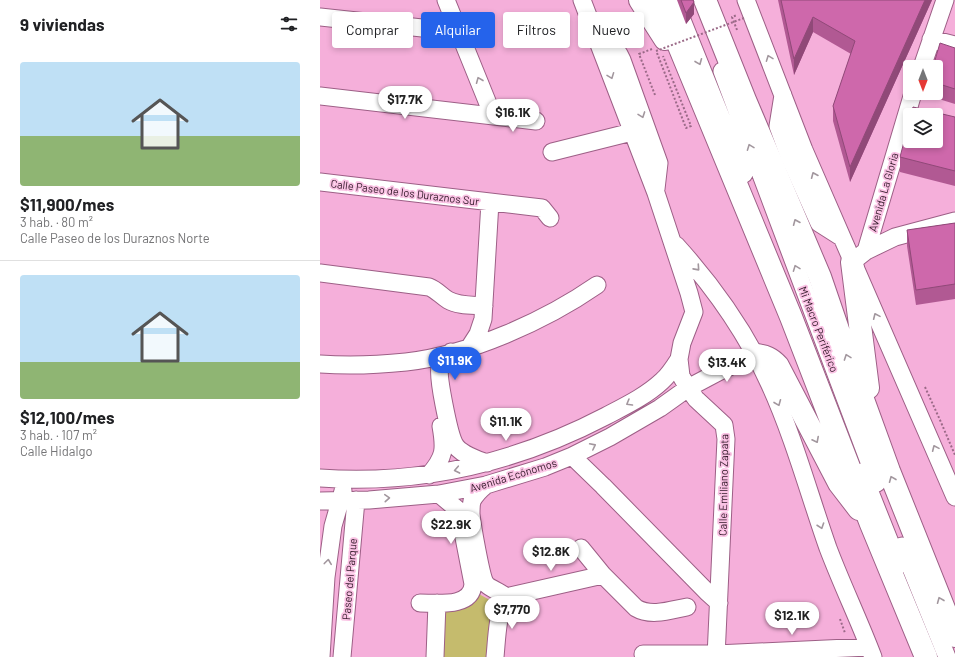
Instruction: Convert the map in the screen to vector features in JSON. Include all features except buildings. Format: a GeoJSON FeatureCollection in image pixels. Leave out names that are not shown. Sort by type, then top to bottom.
{"type":"FeatureCollection","features":[{"type":"Feature","properties":{"kind":"highway"},"geometry":{"type":"LineString","coordinates":[[640,0],[666,41],[706,113]]}},
{"type":"Feature","properties":{"kind":"highway"},"geometry":{"type":"LineString","coordinates":[[660,0],[791,317],[871,524],[926,657]]}},
{"type":"Feature","properties":{"kind":"highway"},"geometry":{"type":"LineString","coordinates":[[705,0],[745,100],[820,277],[873,427],[955,636]]}},
{"type":"Feature","properties":{"kind":"highway"},"geometry":{"type":"LineString","coordinates":[[722,0],[745,100]]}},
{"type":"Feature","properties":{"kind":"highway"},"geometry":{"type":"LineString","coordinates":[[859,256],[873,427]]}},
{"type":"Feature","properties":{"kind":"highway"},"geometry":{"type":"LineString","coordinates":[[756,355],[765,356],[773,360],[778,366],[839,483],[871,524]]}},
{"type":"Feature","properties":{"kind":"street"},"geometry":{"type":"LineString","coordinates":[[446,0],[451,12]]}},
{"type":"Feature","properties":{"kind":"street","name":"Calle Emiliano Zapata"},"geometry":{"type":"LineString","coordinates":[[582,0],[586,12]]}},
{"type":"Feature","properties":{"kind":"street"},"geometry":{"type":"LineString","coordinates":[[674,0],[936,657]]}},
{"type":"Feature","properties":{"kind":"street","name":"Mi Macro Periférico"},"geometry":{"type":"LineString","coordinates":[[695,0],[889,516],[947,657]]}},
{"type":"Feature","properties":{"kind":"street"},"geometry":{"type":"LineString","coordinates":[[746,0],[804,150],[841,237],[859,256],[949,466],[955,497]]}},
{"type":"Feature","properties":{"kind":"street"},"geometry":{"type":"LineString","coordinates":[[924,60],[945,0]]}},
{"type":"Feature","properties":{"kind":"street"},"geometry":{"type":"LineString","coordinates":[[320,17],[421,28]]}},
{"type":"Feature","properties":{"kind":"street"},"geometry":{"type":"LineString","coordinates":[[932,39],[955,45]]}},
{"type":"Feature","properties":{"kind":"street"},"geometry":{"type":"LineString","coordinates":[[465,48],[493,116]]}},
{"type":"Feature","properties":{"kind":"street","name":"Calle Emiliano Zapata"},"geometry":{"type":"LineString","coordinates":[[600,48],[656,193],[694,312],[682,343],[679,359],[681,376],[688,388],[704,408],[724,425],[726,439],[720,603],[716,655]]}},
{"type":"Feature","properties":{"kind":"street"},"geometry":{"type":"LineString","coordinates":[[611,48],[619,54],[622,60],[659,163],[656,193]]}},
{"type":"Feature","properties":{"kind":"street"},"geometry":{"type":"LineString","coordinates":[[320,96],[536,121]]}},
{"type":"Feature","properties":{"kind":"street","name":"Avenida La Gloria"},"geometry":{"type":"LineString","coordinates":[[859,256],[914,103]]}},
{"type":"Feature","properties":{"kind":"street"},"geometry":{"type":"LineString","coordinates":[[552,152],[632,132]]}},
{"type":"Feature","properties":{"kind":"street","name":"Calle Paseo de los Duraznos Sur"},"geometry":{"type":"LineString","coordinates":[[320,182],[542,208],[550,218]]}},
{"type":"Feature","properties":{"kind":"street"},"geometry":{"type":"LineString","coordinates":[[469,348],[481,326],[484,308],[490,202]]}},
{"type":"Feature","properties":{"kind":"street"},"geometry":{"type":"LineString","coordinates":[[859,256],[895,238],[955,221]]}},
{"type":"Feature","properties":{"kind":"street"},"geometry":{"type":"LineString","coordinates":[[671,239],[701,273],[756,355],[771,386],[829,549],[871,652]]}},
{"type":"Feature","properties":{"kind":"street"},"geometry":{"type":"LineString","coordinates":[[320,273],[429,287],[436,290],[449,301],[484,308]]}},
{"type":"Feature","properties":{"kind":"street"},"geometry":{"type":"LineString","coordinates":[[320,364],[360,365],[406,362],[469,348],[513,331],[562,308],[597,285]]}},
{"type":"Feature","properties":{"kind":"street"},"geometry":{"type":"LineString","coordinates":[[484,308],[487,317],[498,327],[513,331]]}},
{"type":"Feature","properties":{"kind":"street"},"geometry":{"type":"LineString","coordinates":[[451,352],[441,364],[439,368],[439,376],[454,444],[474,458],[488,462]]}},
{"type":"Feature","properties":{"kind":"street","name":"Avenida Ecónomos"},"geometry":{"type":"LineString","coordinates":[[332,503],[440,494],[486,485],[545,467],[610,437],[660,408],[688,388],[722,370],[756,355]]}},
{"type":"Feature","properties":{"kind":"street","name":"Avenida Ecónomos"},"geometry":{"type":"LineString","coordinates":[[333,479],[392,478],[429,475],[488,462],[551,442],[612,413],[651,389],[663,380],[679,359]]}},
{"type":"Feature","properties":{"kind":"street"},"geometry":{"type":"LineString","coordinates":[[406,362],[420,365],[426,370],[430,378],[437,406],[444,445],[439,460],[429,475]]}},
{"type":"Feature","properties":{"kind":"street"},"geometry":{"type":"LineString","coordinates":[[651,389],[660,408]]}},
{"type":"Feature","properties":{"kind":"street"},"geometry":{"type":"LineString","coordinates":[[551,442],[566,458],[720,603]]}},
{"type":"Feature","properties":{"kind":"street","name":"Paseo del Parque"},"geometry":{"type":"LineString","coordinates":[[321,657],[328,563],[333,526],[333,479]]}},
{"type":"Feature","properties":{"kind":"street"},"geometry":{"type":"LineString","coordinates":[[435,657],[429,603],[457,602],[468,597],[479,587],[482,574],[471,508],[472,501],[479,491],[486,485]]}},
{"type":"Feature","properties":{"kind":"street"},"geometry":{"type":"LineString","coordinates":[[440,494],[457,509],[460,517],[473,584],[479,587],[492,588],[506,597]]}},
{"type":"Feature","properties":{"kind":"street","name":"Paseo del Parque"},"geometry":{"type":"LineString","coordinates":[[332,503],[342,657]]}},
{"type":"Feature","properties":{"kind":"street"},"geometry":{"type":"LineString","coordinates":[[581,548],[603,575],[636,608],[643,612],[651,613],[687,607]]}},
{"type":"Feature","properties":{"kind":"street"},"geometry":{"type":"LineString","coordinates":[[506,597],[603,575]]}},
{"type":"Feature","properties":{"kind":"street"},"geometry":{"type":"LineString","coordinates":[[495,657],[498,621],[506,597]]}},
{"type":"Feature","properties":{"kind":"street"},"geometry":{"type":"LineString","coordinates":[[643,654],[716,655],[851,648],[871,652]]}},
{"type":"Feature","properties":{"kind":"path"},"geometry":{"type":"LineString","coordinates":[[738,32],[732,17],[738,15],[741,22]]}},
{"type":"Feature","properties":{"kind":"path"},"geometry":{"type":"LineString","coordinates":[[659,46],[691,126],[686,128],[656,51],[744,18]]}},
{"type":"Feature","properties":{"kind":"path"},"geometry":{"type":"LineString","coordinates":[[652,48],[639,54],[655,96]]}},
{"type":"Feature","properties":{"kind":"path"},"geometry":{"type":"LineString","coordinates":[[840,618],[851,648]]}},
{"type":"Feature","properties":{"kind":"shaded area"},"geometry":{"type":"Polygon","coordinates":[[[479,594],[495,603],[490,611],[492,657],[441,657],[442,606],[467,602],[479,594]]]}}]}
